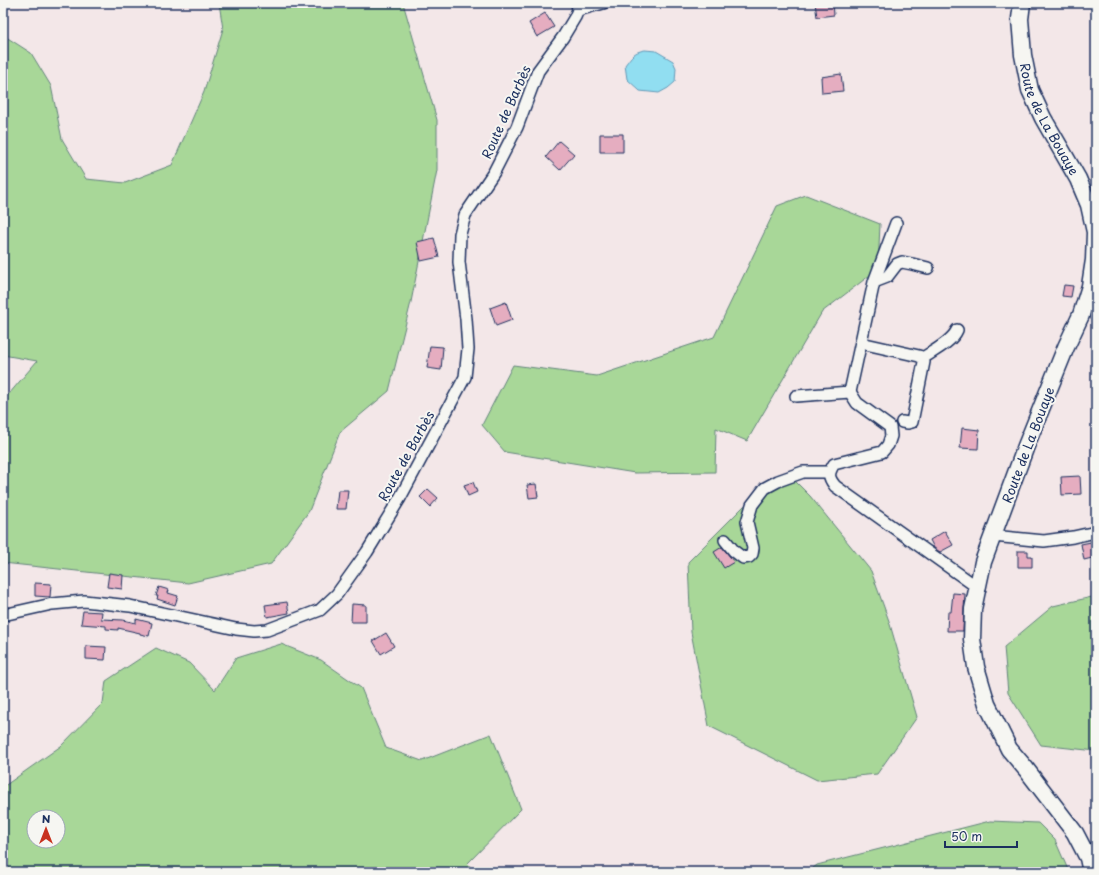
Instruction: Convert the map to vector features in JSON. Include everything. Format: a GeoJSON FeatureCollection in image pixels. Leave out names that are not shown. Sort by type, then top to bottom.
{"type":"FeatureCollection","features":[{"type":"Feature","properties":{"kind":"main road","name":"Route de La Bouaye"},"geometry":{"type":"LineString","coordinates":[[1022,3],[1020,19],[1023,55],[1030,90],[1043,118],[1078,178],[1093,210],[1095,232],[1094,260],[1090,286],[1081,315],[1060,361],[1026,446],[983,562],[973,609],[972,639],[976,667],[987,704],[1009,749],[1075,833],[1088,858],[1091,872]]}},
{"type":"Feature","properties":{"kind":"street"},"geometry":{"type":"LineString","coordinates":[[577,7],[603,3]]}},
{"type":"Feature","properties":{"kind":"street","name":"Route de Barbès"},"geometry":{"type":"LineString","coordinates":[[3,615],[52,604],[84,601],[130,606],[236,630],[254,631],[267,630],[320,610],[337,594],[367,552],[400,498],[465,377],[468,349],[459,262],[460,234],[466,215],[494,172],[511,140],[538,71],[563,37],[577,7]]}},
{"type":"Feature","properties":{"kind":"street"},"geometry":{"type":"LineString","coordinates":[[896,223],[874,282],[850,392],[857,403],[890,427],[891,436],[888,445],[882,452],[834,464],[829,472],[829,479],[835,486],[977,587]]}},
{"type":"Feature","properties":{"kind":"street"},"geometry":{"type":"LineString","coordinates":[[874,282],[887,277],[897,264],[902,262],[928,268]]}},
{"type":"Feature","properties":{"kind":"street"},"geometry":{"type":"LineString","coordinates":[[922,358],[950,340],[956,334],[957,330]]}},
{"type":"Feature","properties":{"kind":"street"},"geometry":{"type":"LineString","coordinates":[[861,344],[919,356],[922,358],[924,362],[912,422],[902,422]]}},
{"type":"Feature","properties":{"kind":"street"},"geometry":{"type":"LineString","coordinates":[[796,396],[850,392]]}},
{"type":"Feature","properties":{"kind":"street"},"geometry":{"type":"LineString","coordinates":[[725,540],[734,551],[743,558],[749,557],[752,554],[753,548],[747,522],[752,505],[765,488],[802,472],[829,472]]}},
{"type":"Feature","properties":{"kind":"street"},"geometry":{"type":"LineString","coordinates":[[993,536],[1044,541],[1073,538],[1096,532]]}},
{"type":"Feature","properties":{"kind":"green space"},"geometry":{"type":"Polygon","coordinates":[[[219,3],[403,3],[437,120],[437,170],[411,302],[389,391],[340,432],[309,511],[271,564],[188,583],[3,563],[3,401],[37,361],[3,355],[3,35],[31,53],[51,86],[62,139],[86,179],[125,183],[172,165],[204,92],[223,29],[219,3]]]}},
{"type":"Feature","properties":{"kind":"green space"},"geometry":{"type":"Polygon","coordinates":[[[806,195],[880,224],[878,269],[822,312],[747,441],[716,428],[715,472],[635,473],[505,452],[482,425],[513,365],[597,376],[714,337],[777,206],[806,195]]]}},
{"type":"Feature","properties":{"kind":"green space"},"geometry":{"type":"Polygon","coordinates":[[[791,477],[810,496],[871,571],[889,621],[917,717],[877,774],[817,780],[709,726],[691,632],[688,562],[744,506],[791,477]]]}},
{"type":"Feature","properties":{"kind":"green space"},"geometry":{"type":"Polygon","coordinates":[[[1096,596],[1096,751],[1041,745],[1008,693],[1004,647],[1053,606],[1096,596]]]}},
{"type":"Feature","properties":{"kind":"green space"},"geometry":{"type":"Polygon","coordinates":[[[281,644],[321,660],[361,688],[386,748],[422,761],[491,734],[521,809],[467,864],[477,872],[3,872],[3,787],[61,746],[103,703],[106,681],[156,648],[189,663],[215,690],[236,658],[281,644]]]}},
{"type":"Feature","properties":{"kind":"green space"},"geometry":{"type":"Polygon","coordinates":[[[990,821],[1038,823],[1055,840],[1069,872],[808,872],[817,865],[990,821]]]}},
{"type":"Feature","properties":{"kind":"water"},"geometry":{"type":"Polygon","coordinates":[[[645,50],[656,51],[673,61],[676,68],[675,82],[659,93],[640,91],[627,79],[625,65],[635,53],[645,50]]]}},
{"type":"Feature","properties":{"kind":"building"},"geometry":{"type":"Polygon","coordinates":[[[815,3],[833,3],[834,15],[817,17],[815,3]]]}},
{"type":"Feature","properties":{"kind":"building"},"geometry":{"type":"Polygon","coordinates":[[[545,13],[554,27],[537,37],[529,23],[545,13]]]}},
{"type":"Feature","properties":{"kind":"building"},"geometry":{"type":"Polygon","coordinates":[[[841,74],[843,91],[822,93],[821,77],[841,74]]]}},
{"type":"Feature","properties":{"kind":"building"},"geometry":{"type":"Polygon","coordinates":[[[600,134],[623,134],[623,152],[600,152],[600,134]]]}},
{"type":"Feature","properties":{"kind":"building"},"geometry":{"type":"Polygon","coordinates":[[[559,141],[574,154],[560,170],[546,157],[559,141]]]}},
{"type":"Feature","properties":{"kind":"building"},"geometry":{"type":"Polygon","coordinates":[[[434,238],[439,257],[421,261],[417,242],[434,238]]]}},
{"type":"Feature","properties":{"kind":"building"},"geometry":{"type":"Polygon","coordinates":[[[1064,285],[1073,286],[1071,297],[1062,296],[1064,285]]]}},
{"type":"Feature","properties":{"kind":"building"},"geometry":{"type":"Polygon","coordinates":[[[506,302],[512,320],[496,326],[490,308],[506,302]]]}},
{"type":"Feature","properties":{"kind":"building"},"geometry":{"type":"Polygon","coordinates":[[[430,346],[443,347],[441,370],[427,368],[430,346]]]}},
{"type":"Feature","properties":{"kind":"building"},"geometry":{"type":"Polygon","coordinates":[[[962,428],[979,430],[978,449],[960,448],[962,428]]]}},
{"type":"Feature","properties":{"kind":"building"},"geometry":{"type":"Polygon","coordinates":[[[1080,476],[1081,494],[1062,495],[1061,477],[1080,476]]]}},
{"type":"Feature","properties":{"kind":"building"},"geometry":{"type":"Polygon","coordinates":[[[473,482],[477,492],[468,496],[464,485],[473,482]]]}},
{"type":"Feature","properties":{"kind":"building"},"geometry":{"type":"Polygon","coordinates":[[[536,484],[538,497],[529,498],[527,485],[536,484]]]}},
{"type":"Feature","properties":{"kind":"building"},"geometry":{"type":"Polygon","coordinates":[[[428,489],[438,498],[430,507],[420,497],[428,489]]]}},
{"type":"Feature","properties":{"kind":"building"},"geometry":{"type":"Polygon","coordinates":[[[338,490],[348,490],[346,509],[336,509],[338,490]]]}},
{"type":"Feature","properties":{"kind":"building"},"geometry":{"type":"Polygon","coordinates":[[[945,531],[953,545],[940,552],[934,548],[930,540],[945,531]]]}},
{"type":"Feature","properties":{"kind":"building"},"geometry":{"type":"Polygon","coordinates":[[[1096,541],[1096,557],[1084,560],[1081,544],[1096,541]]]}},
{"type":"Feature","properties":{"kind":"building"},"geometry":{"type":"Polygon","coordinates":[[[722,547],[734,562],[724,568],[714,552],[722,547]]]}},
{"type":"Feature","properties":{"kind":"building"},"geometry":{"type":"Polygon","coordinates":[[[1018,551],[1028,551],[1028,556],[1032,556],[1032,567],[1018,567],[1018,551]]]}},
{"type":"Feature","properties":{"kind":"building"},"geometry":{"type":"Polygon","coordinates":[[[109,573],[123,575],[122,589],[107,587],[109,573]]]}},
{"type":"Feature","properties":{"kind":"building"},"geometry":{"type":"Polygon","coordinates":[[[35,583],[51,584],[50,597],[35,596],[35,583]]]}},
{"type":"Feature","properties":{"kind":"building"},"geometry":{"type":"Polygon","coordinates":[[[159,587],[169,590],[168,593],[178,596],[175,605],[157,599],[158,596],[156,596],[159,587]]]}},
{"type":"Feature","properties":{"kind":"building"},"geometry":{"type":"Polygon","coordinates":[[[953,593],[965,594],[963,631],[947,631],[948,612],[951,612],[953,593]]]}},
{"type":"Feature","properties":{"kind":"building"},"geometry":{"type":"Polygon","coordinates":[[[287,602],[289,613],[267,617],[265,605],[287,602]]]}},
{"type":"Feature","properties":{"kind":"building"},"geometry":{"type":"Polygon","coordinates":[[[352,604],[366,605],[366,622],[351,622],[352,604]]]}},
{"type":"Feature","properties":{"kind":"building"},"geometry":{"type":"Polygon","coordinates":[[[83,611],[102,612],[101,619],[123,620],[136,623],[136,619],[152,623],[149,636],[118,628],[118,630],[106,629],[106,626],[81,624],[83,611]]]}},
{"type":"Feature","properties":{"kind":"building"},"geometry":{"type":"Polygon","coordinates":[[[386,633],[394,646],[381,654],[373,641],[386,633]]]}},
{"type":"Feature","properties":{"kind":"building"},"geometry":{"type":"Polygon","coordinates":[[[86,646],[106,647],[105,660],[86,659],[86,646]]]}}]}
